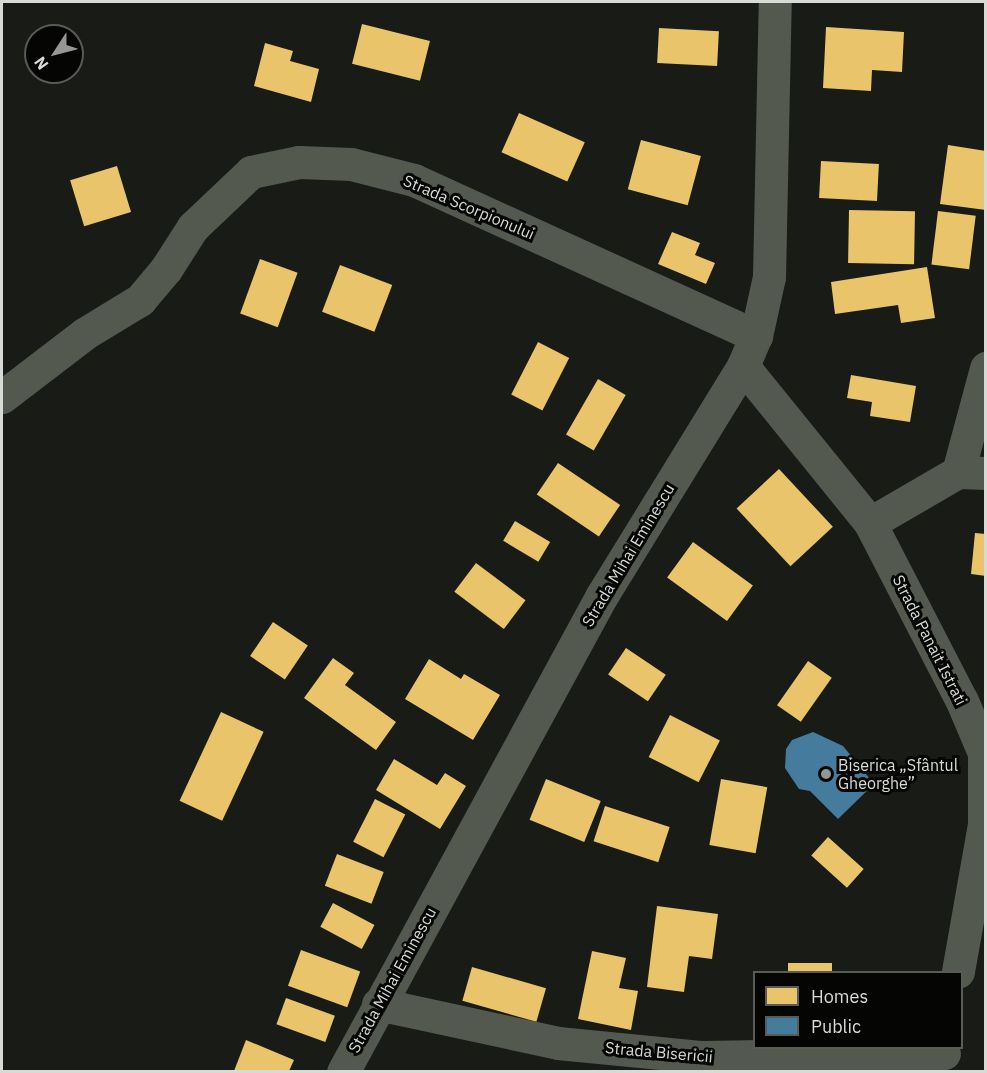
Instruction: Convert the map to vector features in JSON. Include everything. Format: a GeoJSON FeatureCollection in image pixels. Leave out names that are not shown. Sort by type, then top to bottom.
{"type":"FeatureCollection","features":[{"type":"Feature","properties":{"kind":"street","name":"Strada Mihai Eminescu"},"geometry":{"type":"LineString","coordinates":[[343,1071],[601,597],[743,366],[756,336],[769,277],[775,2]]}},
{"type":"Feature","properties":{"kind":"street","name":"Strada Scorpionului"},"geometry":{"type":"LineString","coordinates":[[2,397],[84,334],[140,300],[166,270],[192,227],[251,172],[299,162],[351,164],[414,180],[756,336]]}},
{"type":"Feature","properties":{"kind":"street","name":"Strada Panait Istrati"},"geometry":{"type":"LineString","coordinates":[[743,366],[870,523],[962,701],[984,753],[985,825],[958,971]]}},
{"type":"Feature","properties":{"kind":"street"},"geometry":{"type":"LineString","coordinates":[[870,523],[972,472],[986,368]]}},
{"type":"Feature","properties":{"kind":"street","name":"Strada Bisericii"},"geometry":{"type":"LineString","coordinates":[[378,1004],[558,1043],[702,1057],[943,1057]]}},
{"type":"Feature","properties":{"kind":"building: Homes"},"geometry":{"type":"Polygon","coordinates":[[[362,24],[430,41],[420,81],[352,64],[362,24]]]}},
{"type":"Feature","properties":{"kind":"building: Homes"},"geometry":{"type":"Polygon","coordinates":[[[826,27],[904,32],[902,72],[872,70],[871,91],[823,88],[826,27]]]}},
{"type":"Feature","properties":{"kind":"building: Homes"},"geometry":{"type":"Polygon","coordinates":[[[659,28],[719,31],[717,66],[657,63],[659,28]]]}},
{"type":"Feature","properties":{"kind":"building: Homes"},"geometry":{"type":"Polygon","coordinates":[[[265,43],[293,51],[290,61],[319,69],[311,102],[254,86],[265,43]]]}},
{"type":"Feature","properties":{"kind":"building: Homes"},"geometry":{"type":"Polygon","coordinates":[[[519,113],[585,142],[567,182],[502,152],[519,113]]]}},
{"type":"Feature","properties":{"kind":"building: Homes"},"geometry":{"type":"Polygon","coordinates":[[[641,140],[701,156],[688,205],[628,189],[641,140]]]}},
{"type":"Feature","properties":{"kind":"building: Homes"},"geometry":{"type":"Polygon","coordinates":[[[948,145],[986,151],[986,210],[940,204],[948,145]]]}},
{"type":"Feature","properties":{"kind":"building: Homes"},"geometry":{"type":"Polygon","coordinates":[[[821,161],[879,164],[877,201],[819,198],[821,161]]]}},
{"type":"Feature","properties":{"kind":"building: Homes"},"geometry":{"type":"Polygon","coordinates":[[[117,166],[131,212],[84,226],[70,180],[117,166]]]}},
{"type":"Feature","properties":{"kind":"building: Homes"},"geometry":{"type":"Polygon","coordinates":[[[849,210],[915,211],[914,264],[848,263],[849,210]]]}},
{"type":"Feature","properties":{"kind":"building: Homes"},"geometry":{"type":"Polygon","coordinates":[[[938,211],[976,216],[969,269],[931,265],[938,211]]]}},
{"type":"Feature","properties":{"kind":"building: Homes"},"geometry":{"type":"Polygon","coordinates":[[[672,232],[700,243],[695,255],[715,263],[706,284],[658,264],[672,232]]]}},
{"type":"Feature","properties":{"kind":"building: Homes"},"geometry":{"type":"Polygon","coordinates":[[[260,259],[298,273],[278,327],[240,314],[260,259]]]}},
{"type":"Feature","properties":{"kind":"building: Homes"},"geometry":{"type":"Polygon","coordinates":[[[340,265],[392,285],[374,332],[322,312],[340,265]]]}},
{"type":"Feature","properties":{"kind":"building: Homes"},"geometry":{"type":"Polygon","coordinates":[[[927,267],[935,318],[901,323],[898,305],[835,314],[831,282],[927,267]]]}},
{"type":"Feature","properties":{"kind":"building: Homes"},"geometry":{"type":"Polygon","coordinates":[[[538,342],[569,358],[542,410],[511,395],[538,342]]]}},
{"type":"Feature","properties":{"kind":"building: Homes"},"geometry":{"type":"Polygon","coordinates":[[[851,375],[916,386],[910,422],[870,416],[872,402],[847,398],[851,375]]]}},
{"type":"Feature","properties":{"kind":"building: Homes"},"geometry":{"type":"Polygon","coordinates":[[[598,379],[626,395],[594,450],[566,434],[598,379]]]}},
{"type":"Feature","properties":{"kind":"building: Homes"},"geometry":{"type":"Polygon","coordinates":[[[558,463],[620,505],[599,536],[537,495],[558,463]]]}},
{"type":"Feature","properties":{"kind":"building: Homes"},"geometry":{"type":"Polygon","coordinates":[[[779,469],[833,527],[790,566],[737,509],[779,469]]]}},
{"type":"Feature","properties":{"kind":"building: Homes"},"geometry":{"type":"Polygon","coordinates":[[[515,521],[550,542],[538,562],[503,541],[515,521]]]}},
{"type":"Feature","properties":{"kind":"building: Homes"},"geometry":{"type":"Polygon","coordinates":[[[975,533],[986,534],[986,576],[971,574],[975,533]]]}},
{"type":"Feature","properties":{"kind":"building: Homes"},"geometry":{"type":"Polygon","coordinates":[[[693,542],[753,585],[727,621],[667,578],[693,542]]]}},
{"type":"Feature","properties":{"kind":"building: Homes"},"geometry":{"type":"Polygon","coordinates":[[[476,563],[526,600],[504,629],[454,592],[476,563]]]}},
{"type":"Feature","properties":{"kind":"building: Homes"},"geometry":{"type":"Polygon","coordinates":[[[273,622],[308,645],[285,679],[250,656],[273,622]]]}},
{"type":"Feature","properties":{"kind":"building: Homes"},"geometry":{"type":"Polygon","coordinates":[[[626,648],[666,675],[648,701],[608,675],[626,648]]]}},
{"type":"Feature","properties":{"kind":"building: Homes"},"geometry":{"type":"Polygon","coordinates":[[[333,658],[354,673],[345,685],[396,722],[376,750],[304,698],[333,658]]]}},
{"type":"Feature","properties":{"kind":"building: Homes"},"geometry":{"type":"Polygon","coordinates":[[[429,659],[461,679],[464,674],[500,695],[473,740],[405,699],[429,659]]]}},
{"type":"Feature","properties":{"kind":"building: Homes"},"geometry":{"type":"Polygon","coordinates":[[[808,661],[832,678],[801,722],[777,705],[808,661]]]}},
{"type":"Feature","properties":{"kind":"building: Homes"},"geometry":{"type":"Polygon","coordinates":[[[221,712],[264,732],[222,821],[180,801],[221,712]]]}},
{"type":"Feature","properties":{"kind":"building: Homes"},"geometry":{"type":"Polygon","coordinates":[[[670,715],[720,740],[699,782],[649,757],[670,715]]]}},
{"type":"Feature","properties":{"kind":"building: Homes"},"geometry":{"type":"Polygon","coordinates":[[[394,759],[437,785],[445,773],[466,786],[440,829],[376,790],[394,759]]]}},
{"type":"Feature","properties":{"kind":"building: Homes"},"geometry":{"type":"Polygon","coordinates":[[[546,779],[601,801],[584,842],[530,820],[546,779]]]}},
{"type":"Feature","properties":{"kind":"building: Homes"},"geometry":{"type":"Polygon","coordinates":[[[721,779],[767,787],[756,853],[709,845],[721,779]]]}},
{"type":"Feature","properties":{"kind":"building: Homes"},"geometry":{"type":"Polygon","coordinates":[[[375,799],[405,814],[384,857],[353,842],[375,799]]]}},
{"type":"Feature","properties":{"kind":"building: Homes"},"geometry":{"type":"Polygon","coordinates":[[[605,806],[670,827],[658,862],[594,841],[605,806]]]}},
{"type":"Feature","properties":{"kind":"building: Homes"},"geometry":{"type":"Polygon","coordinates":[[[828,837],[864,869],[847,888],[811,856],[828,837]]]}},
{"type":"Feature","properties":{"kind":"building: Homes"},"geometry":{"type":"Polygon","coordinates":[[[337,854],[384,872],[371,904],[325,886],[337,854]]]}},
{"type":"Feature","properties":{"kind":"building: Homes"},"geometry":{"type":"Polygon","coordinates":[[[333,903],[374,925],[362,949],[320,927],[333,903]]]}},
{"type":"Feature","properties":{"kind":"building: Homes"},"geometry":{"type":"Polygon","coordinates":[[[657,906],[718,914],[712,959],[689,956],[684,992],[647,987],[657,906]]]}},
{"type":"Feature","properties":{"kind":"building: Homes"},"geometry":{"type":"Polygon","coordinates":[[[301,950],[360,972],[347,1007],[288,986],[301,950]]]}},
{"type":"Feature","properties":{"kind":"building: Homes"},"geometry":{"type":"Polygon","coordinates":[[[592,951],[626,958],[619,988],[638,991],[631,1030],[578,1019],[592,951]]]}},
{"type":"Feature","properties":{"kind":"building: Homes"},"geometry":{"type":"Polygon","coordinates":[[[788,963],[832,963],[832,971],[788,971],[788,963]]]}},
{"type":"Feature","properties":{"kind":"building: Homes"},"geometry":{"type":"Polygon","coordinates":[[[472,967],[546,988],[536,1022],[462,1001],[472,967]]]}},
{"type":"Feature","properties":{"kind":"building: Homes"},"geometry":{"type":"Polygon","coordinates":[[[286,998],[335,1016],[325,1042],[276,1024],[286,998]]]}},
{"type":"Feature","properties":{"kind":"building: Homes"},"geometry":{"type":"Polygon","coordinates":[[[246,1040],[294,1060],[289,1071],[234,1071],[246,1040]]]}},
{"type":"Feature","properties":{"kind":"building: Public","name":"Biserica „Sfântul Gheorghe”"},"geometry":{"type":"Polygon","coordinates":[[[813,732],[843,746],[874,784],[838,819],[810,791],[799,789],[785,768],[786,749],[792,740],[813,732]]]}},
{"type":"Feature","properties":{"kind":"place","name":"Biserica „Sfântul Gheorghe”"},"geometry":{"type":"Point","coordinates":[826,774]}}]}
